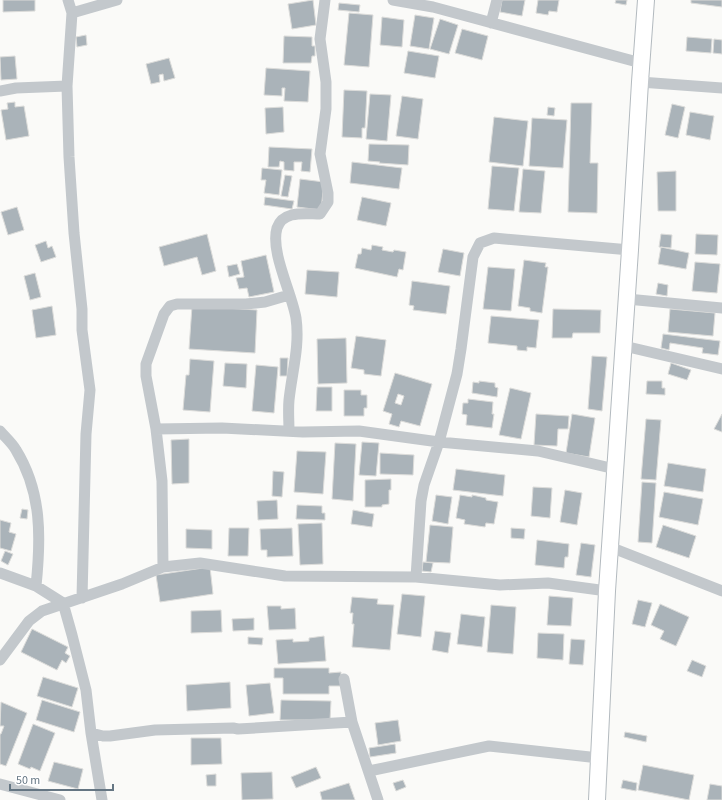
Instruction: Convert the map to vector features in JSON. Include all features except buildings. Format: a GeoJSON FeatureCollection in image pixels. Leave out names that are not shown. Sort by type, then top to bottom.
{"type":"FeatureCollection","features":[{"type":"Feature","properties":{"kind":"main road"},"geometry":{"type":"LineString","coordinates":[[596,800],[607,591],[646,0]]}},
{"type":"Feature","properties":{"kind":"street"},"geometry":{"type":"LineString","coordinates":[[68,0],[72,13],[67,86],[69,157],[74,233],[82,309],[82,330],[90,390],[86,434],[82,598]]}},
{"type":"Feature","properties":{"kind":"street"},"geometry":{"type":"LineString","coordinates":[[72,13],[117,0]]}},
{"type":"Feature","properties":{"kind":"street"},"geometry":{"type":"LineString","coordinates":[[288,431],[289,402],[298,332],[279,259],[276,239],[278,227],[284,218],[291,214],[320,214],[328,202],[328,193],[320,154],[326,110],[326,82],[320,39],[325,0]]}},
{"type":"Feature","properties":{"kind":"street"},"geometry":{"type":"LineString","coordinates":[[393,0],[433,7],[641,63]]}},
{"type":"Feature","properties":{"kind":"street"},"geometry":{"type":"LineString","coordinates":[[491,23],[497,0]]}},
{"type":"Feature","properties":{"kind":"street"},"geometry":{"type":"LineString","coordinates":[[640,82],[722,88]]}},
{"type":"Feature","properties":{"kind":"street"},"geometry":{"type":"LineString","coordinates":[[0,91],[16,88],[67,86]]}},
{"type":"Feature","properties":{"kind":"street"},"geometry":{"type":"LineString","coordinates":[[416,577],[421,501],[424,485],[439,442],[457,374],[473,257],[480,243],[494,238],[630,250]]}},
{"type":"Feature","properties":{"kind":"street"},"geometry":{"type":"LineString","coordinates":[[163,567],[162,481],[156,429],[146,376],[146,364],[164,314],[170,306],[177,304],[246,304],[265,302],[289,295]]}},
{"type":"Feature","properties":{"kind":"street"},"geometry":{"type":"LineString","coordinates":[[627,299],[722,308]]}},
{"type":"Feature","properties":{"kind":"street"},"geometry":{"type":"LineString","coordinates":[[624,346],[722,369]]}},
{"type":"Feature","properties":{"kind":"street"},"geometry":{"type":"LineString","coordinates":[[156,429],[222,428],[303,432],[359,431],[439,442],[538,451],[615,469]]}},
{"type":"Feature","properties":{"kind":"street"},"geometry":{"type":"LineString","coordinates":[[0,431],[16,448],[26,469],[36,498],[40,551],[36,586]]}},
{"type":"Feature","properties":{"kind":"street"},"geometry":{"type":"LineString","coordinates":[[610,547],[722,591]]}},
{"type":"Feature","properties":{"kind":"street"},"geometry":{"type":"LineString","coordinates":[[0,660],[29,620],[42,611],[122,584],[163,567],[200,563],[285,576],[416,577],[500,585],[548,583],[607,591]]}},
{"type":"Feature","properties":{"kind":"street"},"geometry":{"type":"LineString","coordinates":[[0,573],[36,586],[63,604],[86,690],[91,733],[102,800]]}},
{"type":"Feature","properties":{"kind":"street"},"geometry":{"type":"LineString","coordinates":[[344,679],[352,722],[378,800]]}},
{"type":"Feature","properties":{"kind":"street"},"geometry":{"type":"LineString","coordinates":[[91,733],[110,736],[144,731],[188,728],[238,729],[352,722]]}},
{"type":"Feature","properties":{"kind":"street"},"geometry":{"type":"LineString","coordinates":[[369,771],[489,746],[599,758]]}},
{"type":"Feature","properties":{"kind":"street"},"geometry":{"type":"LineString","coordinates":[[0,784],[60,800]]}}]}
